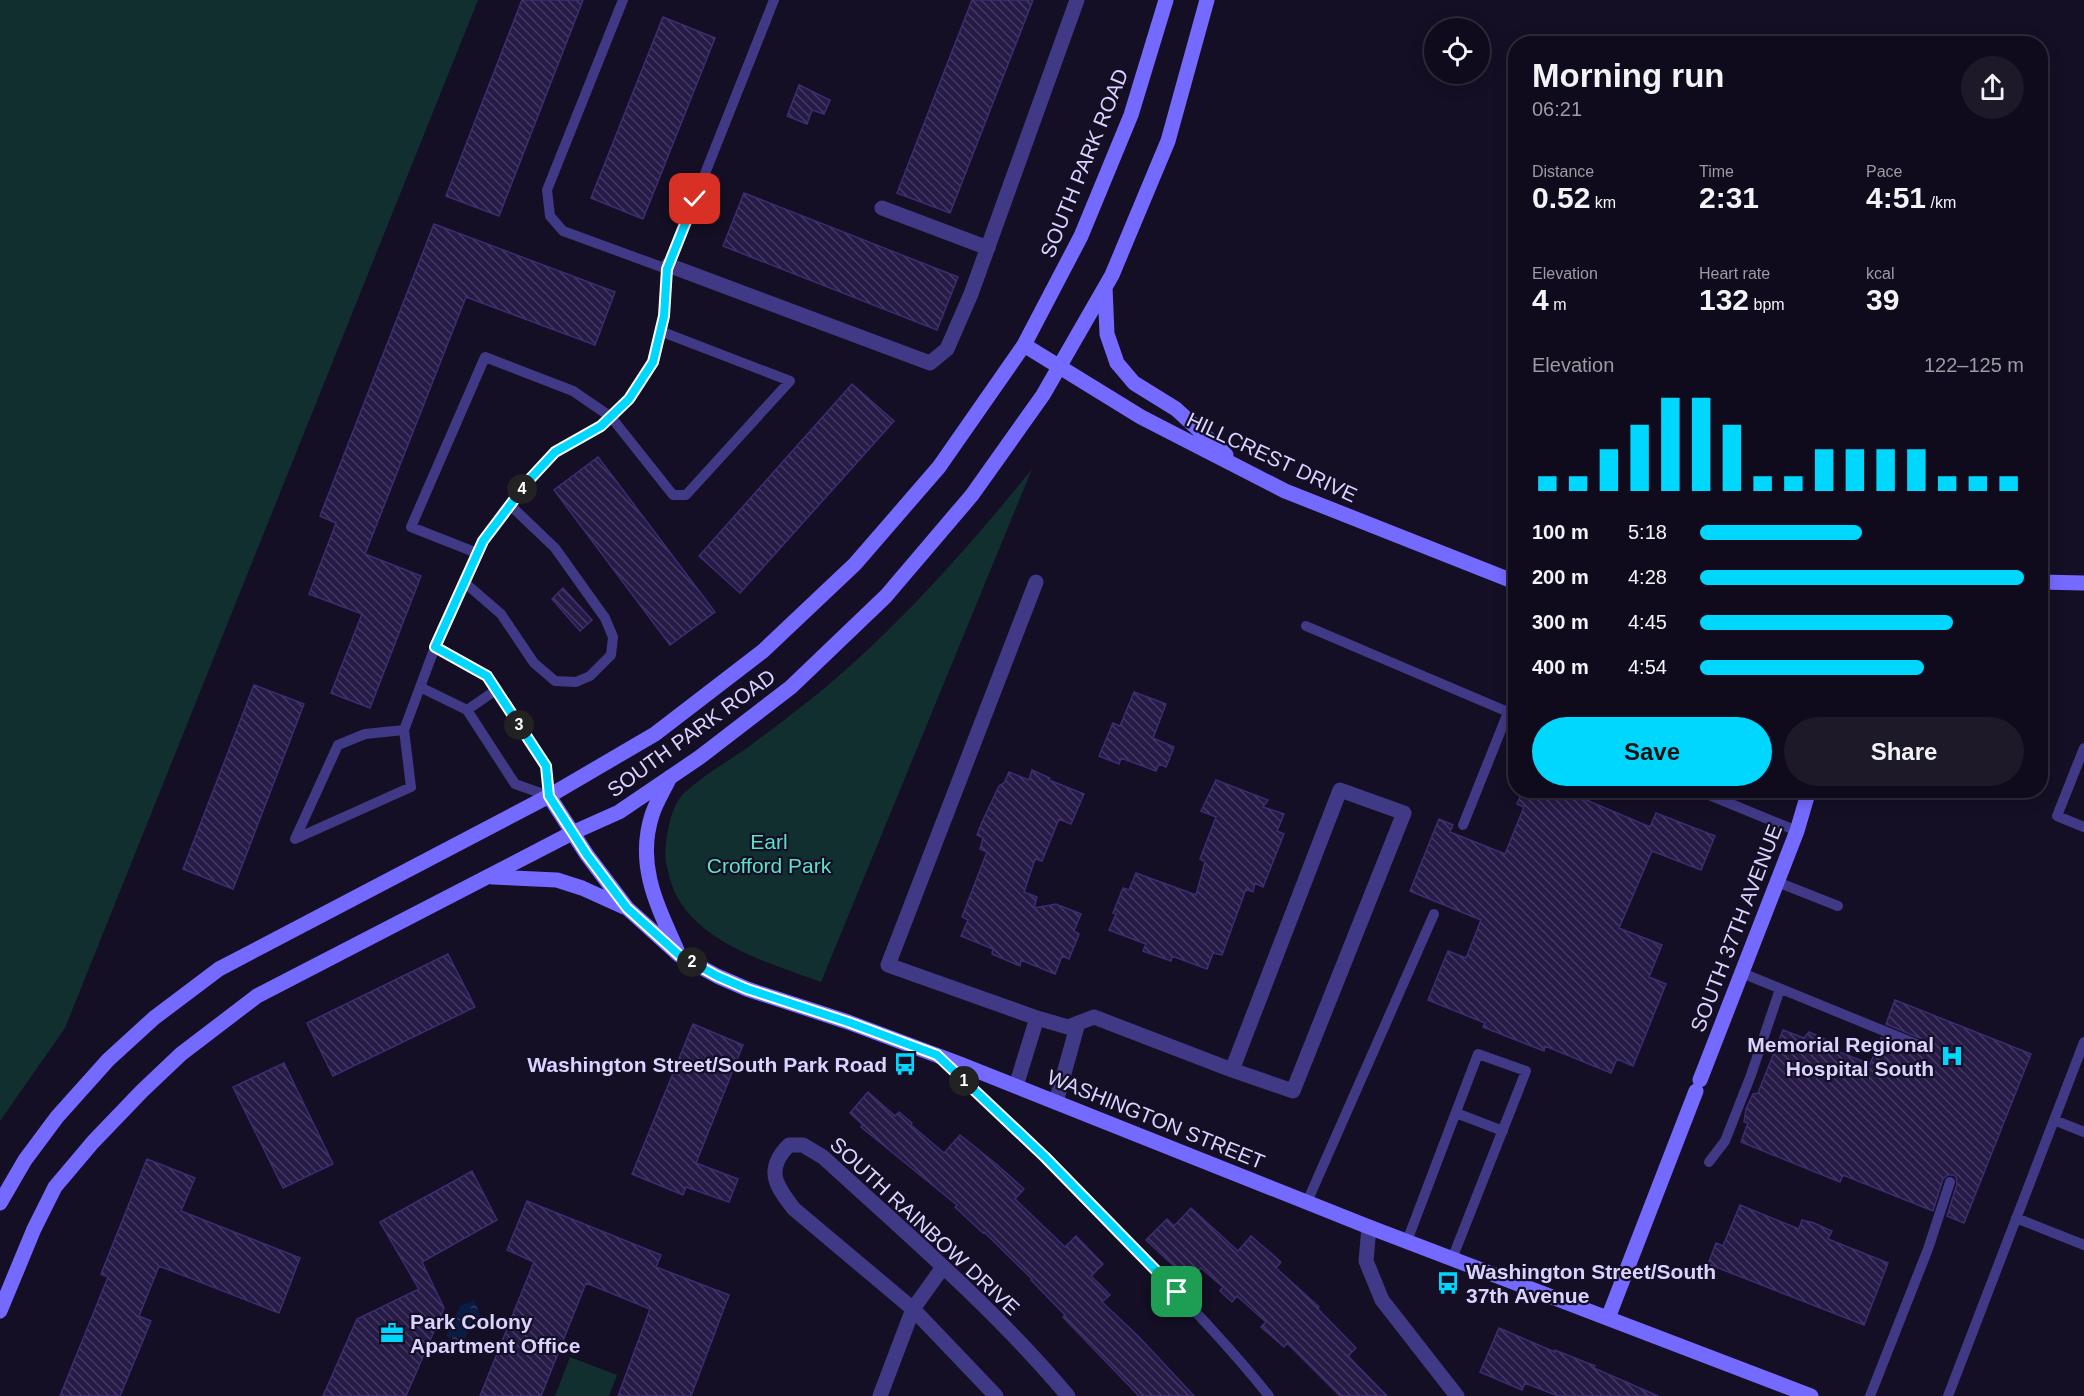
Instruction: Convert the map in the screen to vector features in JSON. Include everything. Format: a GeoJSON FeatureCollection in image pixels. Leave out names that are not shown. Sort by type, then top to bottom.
{"type":"FeatureCollection","features":[{"type":"Feature","properties":{"kind":"street"},"geometry":{"type":"LineString","coordinates":[[668,267],[930,363],[947,349],[971,294],[1077,0]]}},
{"type":"Feature","properties":{"kind":"street","name":"SOUTH PARK ROAD"},"geometry":{"type":"LineString","coordinates":[[0,1203],[25,1160],[57,1118],[108,1060],[154,1018],[219,969],[549,796],[655,734],[763,651],[855,564],[939,467],[1023,345],[1081,236],[1131,115],[1166,0]]}},
{"type":"Feature","properties":{"kind":"street","name":"SOUTH PARK ROAD"},"geometry":{"type":"LineString","coordinates":[[0,1311],[34,1229],[55,1187],[109,1125],[181,1054],[257,996],[619,812],[700,757],[791,687],[886,596],[972,495],[1043,395],[1112,275],[1168,141],[1207,0]]}},
{"type":"Feature","properties":{"kind":"street"},"geometry":{"type":"LineString","coordinates":[[882,208],[988,248]]}},
{"type":"Feature","properties":{"kind":"street"},"geometry":{"type":"LineString","coordinates":[[1105,287],[1107,334],[1118,363],[1134,383],[1176,409],[1242,469]]}},
{"type":"Feature","properties":{"kind":"street","name":"HILLCREST DRIVE"},"geometry":{"type":"LineString","coordinates":[[1023,345],[1141,417],[1286,491],[1508,579]]}},
{"type":"Feature","properties":{"kind":"street"},"geometry":{"type":"LineString","coordinates":[[1036,582],[888,965],[1036,1018],[1068,1027],[1094,1017],[1232,1070],[1293,1090],[1404,813],[1340,790],[1232,1070]]}},
{"type":"Feature","properties":{"kind":"street"},"geometry":{"type":"LineString","coordinates":[[2048,582],[2084,583]]}},
{"type":"Feature","properties":{"kind":"street"},"geometry":{"type":"LineString","coordinates":[[671,776],[653,813],[647,836],[648,877],[653,898],[679,955]]}},
{"type":"Feature","properties":{"kind":"street","name":"WASHINGTON STREET"},"geometry":{"type":"LineString","coordinates":[[549,796],[572,834],[627,908],[679,955],[717,976],[747,989],[848,1022],[937,1055],[1369,1227],[1811,1396]]}},
{"type":"Feature","properties":{"kind":"street","name":"SOUTH 37TH AVENUE"},"geometry":{"type":"LineString","coordinates":[[1608,1318],[1778,882],[1807,798]]}},
{"type":"Feature","properties":{"kind":"street"},"geometry":{"type":"LineString","coordinates":[[489,877],[557,880],[582,888],[627,908]]}},
{"type":"Feature","properties":{"kind":"street"},"geometry":{"type":"LineString","coordinates":[[1016,1086],[1036,1018]]}},
{"type":"Feature","properties":{"kind":"street"},"geometry":{"type":"LineString","coordinates":[[1056,1102],[1078,1023]]}},
{"type":"Feature","properties":{"kind":"street","name":"SOUTH RAINBOW DRIVE"},"geometry":{"type":"LineString","coordinates":[[996,1396],[913,1309],[794,1209],[782,1194],[774,1174],[778,1157],[789,1145],[803,1145],[823,1157],[943,1267],[1044,1367],[1068,1396]]}},
{"type":"Feature","properties":{"kind":"street"},"geometry":{"type":"LineString","coordinates":[[1369,1227],[1366,1261],[1383,1300],[1457,1396]]}},
{"type":"Feature","properties":{"kind":"street"},"geometry":{"type":"LineString","coordinates":[[880,1396],[913,1309],[943,1267]]}},
{"type":"Feature","properties":{"kind":"lane"},"geometry":{"type":"LineString","coordinates":[[623,0],[547,190],[550,216],[563,231],[668,267]]}},
{"type":"Feature","properties":{"kind":"lane"},"geometry":{"type":"LineString","coordinates":[[404,730],[365,734],[338,745],[295,839],[411,787],[404,730],[435,647],[483,541],[555,452],[601,426],[611,417],[629,399],[653,362],[664,316],[668,267],[774,0]]}},
{"type":"Feature","properties":{"kind":"lane"},"geometry":{"type":"LineString","coordinates":[[477,553],[411,526],[485,357],[573,390],[611,417],[673,495],[686,495],[790,381],[660,331]]}},
{"type":"Feature","properties":{"kind":"lane"},"geometry":{"type":"LineString","coordinates":[[464,582],[501,614],[534,663],[555,681],[576,682],[590,676],[611,655],[613,637],[605,618],[555,548],[510,505]]}},
{"type":"Feature","properties":{"kind":"lane"},"geometry":{"type":"LineString","coordinates":[[1306,626],[1508,713]]}},
{"type":"Feature","properties":{"kind":"lane"},"geometry":{"type":"LineString","coordinates":[[420,687],[467,710],[515,784],[549,796],[546,766],[487,676],[435,647]]}},
{"type":"Feature","properties":{"kind":"lane"},"geometry":{"type":"LineString","coordinates":[[467,710],[496,690]]}},
{"type":"Feature","properties":{"kind":"lane"},"geometry":{"type":"LineString","coordinates":[[1463,825],[1508,721]]}},
{"type":"Feature","properties":{"kind":"lane"},"geometry":{"type":"LineString","coordinates":[[2084,748],[2057,816],[2084,827]]}},
{"type":"Feature","properties":{"kind":"lane"},"geometry":{"type":"LineString","coordinates":[[1717,798],[1797,831]]}},
{"type":"Feature","properties":{"kind":"lane"},"geometry":{"type":"LineString","coordinates":[[1778,882],[1838,906]]}},
{"type":"Feature","properties":{"kind":"lane"},"geometry":{"type":"LineString","coordinates":[[1307,1202],[1434,914]]}},
{"type":"Feature","properties":{"kind":"lane"},"geometry":{"type":"LineString","coordinates":[[1742,973],[1916,1044]]}},
{"type":"Feature","properties":{"kind":"lane"},"geometry":{"type":"LineString","coordinates":[[1709,1162],[1725,1141],[1751,1075],[1780,989]]}},
{"type":"Feature","properties":{"kind":"lane"},"geometry":{"type":"LineString","coordinates":[[1948,1396],[2084,1041]]}},
{"type":"Feature","properties":{"kind":"lane"},"geometry":{"type":"LineString","coordinates":[[1407,1241],[1478,1054],[1526,1071],[1452,1259]]}},
{"type":"Feature","properties":{"kind":"lane"},"geometry":{"type":"LineString","coordinates":[[937,1055],[1097,1209],[1185,1301],[1269,1396]]}},
{"type":"Feature","properties":{"kind":"lane"},"geometry":{"type":"LineString","coordinates":[[1456,1113],[1503,1131]]}},
{"type":"Feature","properties":{"kind":"lane"},"geometry":{"type":"LineString","coordinates":[[2054,1120],[2084,1132]]}},
{"type":"Feature","properties":{"kind":"lane"},"geometry":{"type":"LineString","coordinates":[[1870,1396],[1928,1249],[1950,1182]]}},
{"type":"Feature","properties":{"kind":"lane"},"geometry":{"type":"LineString","coordinates":[[2016,1218],[2084,1245]]}},
{"type":"Feature","properties":{"kind":"green space"},"geometry":{"type":"Polygon","coordinates":[[[0,0],[478,0],[65,1028],[0,1121],[0,0]]]}},
{"type":"Feature","properties":{"kind":"green space","name":"Earl Crofford Park"},"geometry":{"type":"Polygon","coordinates":[[[1032,469],[821,982],[752,956],[709,932],[691,916],[677,897],[667,867],[665,852],[668,831],[671,817],[680,798],[715,769],[800,708],[875,643],[945,571],[1032,469]]]}},
{"type":"Feature","properties":{"kind":"green space"},"geometry":{"type":"Polygon","coordinates":[[[570,1357],[617,1375],[609,1396],[555,1396],[570,1357]]]}},
{"type":"Feature","properties":{"kind":"water"},"geometry":{"type":"Polygon","coordinates":[[[474,1300],[481,1317],[473,1320],[463,1343],[446,1336],[460,1306],[474,1300]]]}},
{"type":"Feature","properties":{"kind":"building"},"geometry":{"type":"Polygon","coordinates":[[[522,0],[583,0],[499,216],[446,196],[522,0]]]}},
{"type":"Feature","properties":{"kind":"building"},"geometry":{"type":"Polygon","coordinates":[[[972,0],[1033,0],[950,213],[897,193],[972,0]]]}},
{"type":"Feature","properties":{"kind":"building"},"geometry":{"type":"Polygon","coordinates":[[[663,17],[715,38],[643,219],[591,198],[663,17]]]}},
{"type":"Feature","properties":{"kind":"building"},"geometry":{"type":"Polygon","coordinates":[[[799,85],[830,100],[824,114],[812,110],[807,124],[787,116],[799,85]]]}},
{"type":"Feature","properties":{"kind":"building"},"geometry":{"type":"Polygon","coordinates":[[[744,193],[958,277],[937,330],[723,246],[744,193]]]}},
{"type":"Feature","properties":{"kind":"building"},"geometry":{"type":"Polygon","coordinates":[[[434,224],[615,292],[595,345],[466,297],[365,554],[421,576],[370,708],[331,693],[362,614],[309,594],[336,523],[320,516],[434,224]]]}},
{"type":"Feature","properties":{"kind":"building"},"geometry":{"type":"Polygon","coordinates":[[[852,384],[894,421],[740,593],[699,556],[852,384]]]}},
{"type":"Feature","properties":{"kind":"building"},"geometry":{"type":"Polygon","coordinates":[[[598,457],[715,612],[670,645],[554,490],[598,457]]]}},
{"type":"Feature","properties":{"kind":"building"},"geometry":{"type":"Polygon","coordinates":[[[563,588],[592,620],[580,631],[552,599],[563,588]]]}},
{"type":"Feature","properties":{"kind":"building"},"geometry":{"type":"Polygon","coordinates":[[[254,685],[304,704],[233,889],[183,869],[254,685]]]}},
{"type":"Feature","properties":{"kind":"building"},"geometry":{"type":"Polygon","coordinates":[[[1134,692],[1166,704],[1153,738],[1174,747],[1166,767],[1159,764],[1156,771],[1121,758],[1119,764],[1099,756],[1113,723],[1120,726],[1134,692]]]}},
{"type":"Feature","properties":{"kind":"building"},"geometry":{"type":"Polygon","coordinates":[[[1032,770],[1050,778],[1049,780],[1084,794],[1071,824],[1059,819],[1042,861],[1035,859],[1024,892],[1037,897],[1034,908],[1056,904],[1081,914],[1074,931],[1079,934],[1069,959],[1062,956],[1055,974],[1021,960],[1020,966],[992,954],[993,949],[961,936],[968,920],[962,917],[987,852],[980,849],[983,838],[977,835],[982,822],[999,786],[1004,783],[1009,772],[1029,780],[1032,770]]]}},
{"type":"Feature","properties":{"kind":"building"},"geometry":{"type":"Polygon","coordinates":[[[1216,780],[1268,800],[1263,807],[1284,814],[1277,831],[1284,834],[1263,887],[1255,883],[1253,892],[1246,889],[1222,955],[1213,953],[1207,969],[1172,956],[1171,961],[1143,951],[1146,944],[1109,930],[1123,888],[1129,890],[1136,873],[1196,895],[1205,862],[1200,859],[1216,817],[1201,811],[1216,780]]]}},
{"type":"Feature","properties":{"kind":"building"},"geometry":{"type":"Polygon","coordinates":[[[1520,798],[1582,798],[1650,827],[1656,813],[1715,836],[1701,870],[1652,851],[1619,928],[1662,945],[1649,977],[1666,984],[1633,1066],[1617,1059],[1611,1073],[1545,1046],[1544,1051],[1483,1027],[1485,1023],[1428,1000],[1448,951],[1466,958],[1481,920],[1410,891],[1439,819],[1453,825],[1450,832],[1505,854],[1524,807],[1517,804],[1520,798]]]}},
{"type":"Feature","properties":{"kind":"building"},"geometry":{"type":"Polygon","coordinates":[[[448,954],[475,1007],[333,1076],[307,1023],[448,954]]]}},
{"type":"Feature","properties":{"kind":"building"},"geometry":{"type":"Polygon","coordinates":[[[1895,1000],[2031,1054],[1964,1223],[1947,1216],[1957,1184],[1956,1177],[1953,1175],[1948,1175],[1943,1179],[1933,1211],[1843,1175],[1840,1182],[1741,1142],[1748,1123],[1744,1122],[1746,1109],[1753,1094],[1758,1093],[1783,1030],[1804,1038],[1809,1032],[1834,1043],[1837,1051],[1870,1064],[1881,1038],[1913,1051],[1920,1050],[1923,1044],[1922,1039],[1886,1024],[1895,1000]]]}},
{"type":"Feature","properties":{"kind":"building"},"geometry":{"type":"Polygon","coordinates":[[[693,1024],[743,1045],[696,1163],[738,1179],[729,1202],[686,1187],[683,1195],[632,1174],[693,1024]]]}},
{"type":"Feature","properties":{"kind":"building"},"geometry":{"type":"Polygon","coordinates":[[[284,1063],[333,1164],[283,1188],[233,1087],[284,1063]]]}},
{"type":"Feature","properties":{"kind":"building"},"geometry":{"type":"Polygon","coordinates":[[[868,1092],[895,1116],[899,1112],[944,1153],[960,1135],[1024,1189],[1015,1199],[1065,1247],[1076,1236],[1103,1264],[1091,1276],[1110,1295],[1102,1302],[1139,1337],[1194,1396],[1139,1396],[1063,1317],[1065,1315],[1032,1279],[955,1207],[957,1205],[861,1127],[863,1125],[850,1113],[868,1092]]]}},
{"type":"Feature","properties":{"kind":"building"},"geometry":{"type":"Polygon","coordinates":[[[147,1159],[195,1178],[181,1211],[300,1258],[279,1313],[159,1266],[139,1316],[151,1321],[120,1396],[60,1396],[108,1277],[101,1274],[147,1159]]]}},
{"type":"Feature","properties":{"kind":"building"},"geometry":{"type":"Polygon","coordinates":[[[472,1171],[497,1220],[422,1262],[444,1308],[406,1396],[323,1396],[357,1319],[419,1289],[380,1222],[472,1171]]]}},
{"type":"Feature","properties":{"kind":"building"},"geometry":{"type":"Polygon","coordinates":[[[527,1201],[661,1255],[656,1267],[729,1295],[691,1396],[618,1396],[650,1309],[586,1283],[541,1396],[480,1396],[534,1262],[507,1250],[527,1201]]]}},
{"type":"Feature","properties":{"kind":"building"},"geometry":{"type":"Polygon","coordinates":[[[1740,1205],[1799,1229],[1802,1220],[1814,1223],[1832,1231],[1828,1239],[1888,1263],[1864,1325],[1708,1264],[1716,1243],[1723,1246],[1740,1205]]]}},
{"type":"Feature","properties":{"kind":"building"},"geometry":{"type":"Polygon","coordinates":[[[1191,1208],[1238,1251],[1251,1236],[1281,1262],[1276,1268],[1319,1307],[1318,1309],[1356,1348],[1348,1356],[1387,1396],[1340,1396],[1287,1343],[1284,1347],[1261,1327],[1266,1322],[1237,1296],[1232,1302],[1220,1291],[1223,1287],[1201,1268],[1189,1280],[1146,1240],[1167,1219],[1174,1226],[1191,1208]]]}},
{"type":"Feature","properties":{"kind":"building"},"geometry":{"type":"Polygon","coordinates":[[[1499,1328],[1595,1366],[1594,1368],[1658,1396],[1558,1396],[1525,1383],[1522,1390],[1480,1372],[1499,1328]]]}},
{"type":"Feature","properties":{"kind":"place","name":"Memorial Regional Hospital South"},"geometry":{"type":"Point","coordinates":[1952,1056]}},
{"type":"Feature","properties":{"kind":"place","name":"Washington Street/South Park Road"},"geometry":{"type":"Point","coordinates":[905,1064]}},
{"type":"Feature","properties":{"kind":"place","name":"Washington Street/South 37th Avenue"},"geometry":{"type":"Point","coordinates":[1448,1283]}},
{"type":"Feature","properties":{"kind":"place","name":"Park Colony Apartment Office"},"geometry":{"type":"Point","coordinates":[392,1333]}},
{"type":"Feature","properties":{"kind":"route"},"geometry":{"type":"LineString","coordinates":[[695,199],[667,269],[664,316],[653,362],[629,399],[601,426],[555,452],[529,480],[483,541],[435,647],[487,676],[546,766],[549,796],[572,834],[627,908],[679,955],[747,989],[848,1022],[937,1055],[1045,1157],[1177,1292]]}}]}
